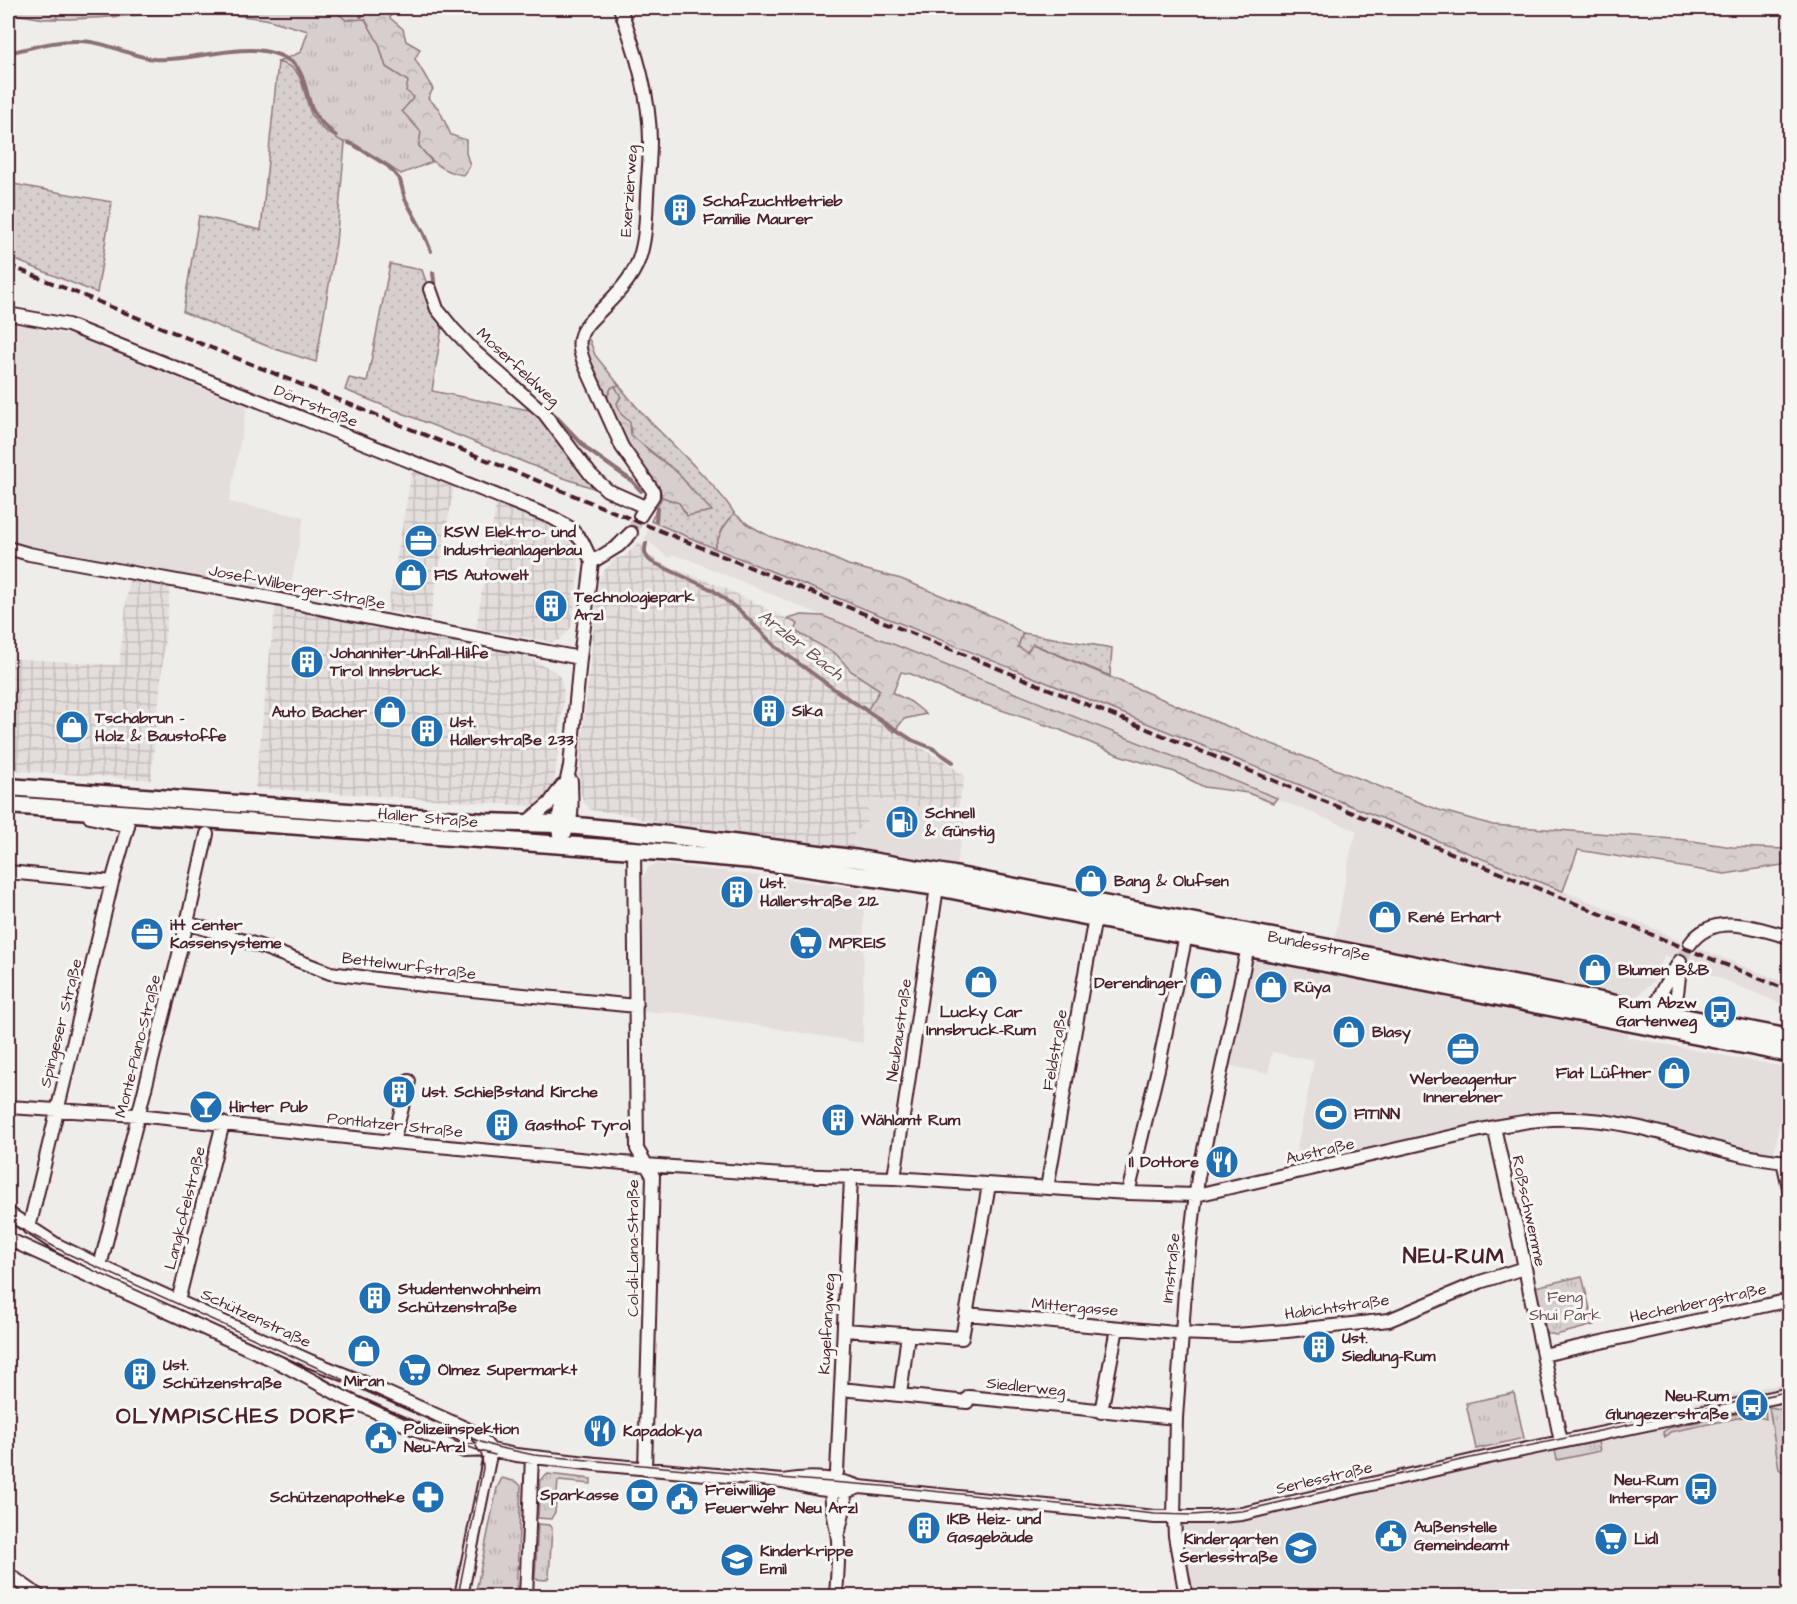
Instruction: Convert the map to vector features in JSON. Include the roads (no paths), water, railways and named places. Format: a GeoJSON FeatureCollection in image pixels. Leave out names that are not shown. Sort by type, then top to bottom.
{"type":"FeatureCollection","features":[{"type":"Feature","properties":{"kind":"main road","name":"Haller Straße"},"geometry":{"type":"LineString","coordinates":[[8,787],[485,822],[563,825],[669,835],[849,866]]}},
{"type":"Feature","properties":{"kind":"main road","name":"Haller Straße"},"geometry":{"type":"LineString","coordinates":[[8,805],[849,866]]}},
{"type":"Feature","properties":{"kind":"main road","name":"Bundesstraße"},"geometry":{"type":"LineString","coordinates":[[849,866],[937,887],[1790,1054]]}},
{"type":"Feature","properties":{"kind":"main road","name":"Bundesstraße"},"geometry":{"type":"LineString","coordinates":[[849,866],[954,874],[1790,1038]]}},
{"type":"Feature","properties":{"kind":"street","name":"Exerzierweg"},"geometry":{"type":"LineString","coordinates":[[620,8],[633,46],[650,139],[645,233],[639,259],[627,283],[584,328],[579,340],[580,352],[585,365],[622,447],[653,491],[653,496],[643,512]]}},
{"type":"Feature","properties":{"kind":"street","name":"Moserfeldweg"},"geometry":{"type":"LineString","coordinates":[[430,290],[437,309],[454,330],[491,367],[544,412],[591,475],[607,490],[643,512]]}},
{"type":"Feature","properties":{"kind":"street","name":"Dörrstraße"},"geometry":{"type":"LineString","coordinates":[[8,314],[68,325],[554,518],[570,528],[582,541],[592,562]]}},
{"type":"Feature","properties":{"kind":"street"},"geometry":{"type":"LineString","coordinates":[[561,844],[592,562],[618,546],[632,533]]}},
{"type":"Feature","properties":{"kind":"street","name":"Josef-Wilberger-Straße"},"geometry":{"type":"LineString","coordinates":[[8,548],[29,554],[580,658]]}},
{"type":"Feature","properties":{"kind":"street"},"geometry":{"type":"LineString","coordinates":[[563,825],[572,809],[570,766]]}},
{"type":"Feature","properties":{"kind":"street"},"geometry":{"type":"LineString","coordinates":[[526,824],[549,804],[567,780]]}},
{"type":"Feature","properties":{"kind":"street","name":"Haller Straße"},"geometry":{"type":"LineString","coordinates":[[45,807],[128,826]]}},
{"type":"Feature","properties":{"kind":"street","name":"Spingeser Straße"},"geometry":{"type":"LineString","coordinates":[[29,1228],[112,882],[128,826]]}},
{"type":"Feature","properties":{"kind":"street","name":"Monte-Piano-Straße"},"geometry":{"type":"LineString","coordinates":[[100,1266],[187,923],[207,834]]}},
{"type":"Feature","properties":{"kind":"street","name":"Col-di-Lana-Straße"},"geometry":{"type":"LineString","coordinates":[[634,850],[637,1149],[653,1176],[645,1469]]}},
{"type":"Feature","properties":{"kind":"street"},"geometry":{"type":"LineString","coordinates":[[8,872],[112,882]]}},
{"type":"Feature","properties":{"kind":"street","name":"Neubaustraße"},"geometry":{"type":"LineString","coordinates":[[894,1178],[937,887]]}},
{"type":"Feature","properties":{"kind":"street","name":"Feldstraße"},"geometry":{"type":"LineString","coordinates":[[1047,1188],[1095,917]]}},
{"type":"Feature","properties":{"kind":"street","name":"Bettelwurfstraße"},"geometry":{"type":"LineString","coordinates":[[187,923],[260,946],[330,973],[431,986],[636,1006]]}},
{"type":"Feature","properties":{"kind":"street"},"geometry":{"type":"LineString","coordinates":[[1690,944],[1703,931],[1730,923],[1790,937]]}},
{"type":"Feature","properties":{"kind":"street"},"geometry":{"type":"LineString","coordinates":[[1128,1193],[1158,1069],[1186,935]]}},
{"type":"Feature","properties":{"kind":"street","name":"Innstraße"},"geometry":{"type":"LineString","coordinates":[[1186,1596],[1174,1518],[1176,1418],[1188,1250],[1198,1177],[1248,947]]}},
{"type":"Feature","properties":{"kind":"street"},"geometry":{"type":"LineString","coordinates":[[1660,1029],[1663,1013]]}},
{"type":"Feature","properties":{"kind":"street"},"geometry":{"type":"LineString","coordinates":[[393,1142],[409,1081]]}},
{"type":"Feature","properties":{"kind":"street","name":"Pontlatzer Straße"},"geometry":{"type":"LineString","coordinates":[[8,1107],[137,1115],[645,1165],[784,1176],[851,1178]]}},
{"type":"Feature","properties":{"kind":"street","name":"Austraße"},"geometry":{"type":"LineString","coordinates":[[851,1178],[894,1178],[1196,1196],[1494,1127],[1539,1120],[1583,1119],[1634,1126],[1740,1155],[1786,1161]]}},
{"type":"Feature","properties":{"kind":"street","name":"Langkofelstraße"},"geometry":{"type":"LineString","coordinates":[[177,1301],[223,1123]]}},
{"type":"Feature","properties":{"kind":"street","name":"Roßschwemme"},"geometry":{"type":"LineString","coordinates":[[1494,1127],[1561,1442]]}},
{"type":"Feature","properties":{"kind":"street"},"geometry":{"type":"LineString","coordinates":[[1786,1161],[1790,1192]]}},
{"type":"Feature","properties":{"kind":"street","name":"Kugelfangweg"},"geometry":{"type":"LineString","coordinates":[[837,1596],[838,1539],[832,1501],[838,1483],[851,1178]]}},
{"type":"Feature","properties":{"kind":"street"},"geometry":{"type":"LineString","coordinates":[[844,1330],[962,1338],[989,1185]]}},
{"type":"Feature","properties":{"kind":"street","name":"Schützenstraße"},"geometry":{"type":"LineString","coordinates":[[8,1213],[67,1250],[100,1266],[476,1433],[491,1450]]}},
{"type":"Feature","properties":{"kind":"street","name":"Schützenstraße"},"geometry":{"type":"LineString","coordinates":[[8,1239],[280,1363],[345,1398],[464,1451],[491,1450],[532,1457],[782,1481],[818,1489],[838,1483]]}},
{"type":"Feature","properties":{"kind":"street","name":"Habichtstraße"},"geometry":{"type":"LineString","coordinates":[[1181,1334],[1236,1335],[1389,1320],[1480,1282],[1524,1268]]}},
{"type":"Feature","properties":{"kind":"street","name":"Hechenbergstraße"},"geometry":{"type":"LineString","coordinates":[[1543,1355],[1790,1300]]}},
{"type":"Feature","properties":{"kind":"street","name":"Mittergasse"},"geometry":{"type":"LineString","coordinates":[[966,1314],[1181,1334]]}},
{"type":"Feature","properties":{"kind":"street"},"geometry":{"type":"LineString","coordinates":[[1101,1412],[1117,1328]]}},
{"type":"Feature","properties":{"kind":"street"},"geometry":{"type":"LineString","coordinates":[[900,1395],[908,1334]]}},
{"type":"Feature","properties":{"kind":"street","name":"Siedlerweg"},"geometry":{"type":"LineString","coordinates":[[841,1389],[967,1402],[969,1397],[1176,1418]]}},
{"type":"Feature","properties":{"kind":"street","name":"Serlesstraße"},"geometry":{"type":"LineString","coordinates":[[838,1483],[1174,1518],[1200,1518],[1242,1514],[1561,1442],[1789,1397]]}},
{"type":"Feature","properties":{"kind":"street"},"geometry":{"type":"LineString","coordinates":[[461,1596],[491,1450]]}},
{"type":"Feature","properties":{"kind":"street"},"geometry":{"type":"LineString","coordinates":[[525,1596],[532,1457]]}},
{"type":"Feature","properties":{"kind":"street"},"geometry":{"type":"LineString","coordinates":[[8,1574],[39,1596]]}},
{"type":"Feature","properties":{"kind":"waterway"},"geometry":{"type":"LineString","coordinates":[[361,16],[367,8]]}},
{"type":"Feature","properties":{"kind":"waterway","name":"Arzler Bach"},"geometry":{"type":"LineString","coordinates":[[8,53],[52,43],[79,41],[98,43],[154,59],[244,50],[278,55],[297,67],[303,78],[314,113],[322,124],[336,136]]}},
{"type":"Feature","properties":{"kind":"waterway","name":"Arzler Bach"},"geometry":{"type":"LineString","coordinates":[[349,143],[388,166],[400,180],[405,199],[431,251]]}},
{"type":"Feature","properties":{"kind":"waterway","name":"Arzler Bach"},"geometry":{"type":"LineString","coordinates":[[433,273],[435,289]]}},
{"type":"Feature","properties":{"kind":"waterway","name":"Arzler Bach"},"geometry":{"type":"LineString","coordinates":[[536,399],[543,403],[588,450],[632,481],[641,491]]}},
{"type":"Feature","properties":{"kind":"waterway","name":"Arzler Bach"},"geometry":{"type":"LineString","coordinates":[[656,521],[657,508]]}},
{"type":"Feature","properties":{"kind":"waterway","name":"Arzler Bach"},"geometry":{"type":"LineString","coordinates":[[646,543],[645,554],[652,562],[713,590],[741,612],[776,647],[841,694],[912,740],[932,748],[953,762]]}},
{"type":"Feature","properties":{"kind":"tunnel"},"geometry":{"type":"LineString","coordinates":[[631,533],[640,516]]}},
{"type":"Feature","properties":{"kind":"tunnel"},"geometry":{"type":"LineString","coordinates":[[1680,961],[1690,944]]}},
{"type":"Feature","properties":{"kind":"tram line"},"geometry":{"type":"LineString","coordinates":[[8,1222],[66,1253],[478,1441],[496,1447],[534,1455],[883,1486],[1155,1514],[1192,1515],[1242,1511],[1461,1460],[1790,1391]]}},
{"type":"Feature","properties":{"kind":"tram line"},"geometry":{"type":"LineString","coordinates":[[320,1377],[446,1438],[495,1455]]}},
{"type":"Feature","properties":{"kind":"tram line"},"geometry":{"type":"LineString","coordinates":[[458,1596],[483,1468],[482,1456],[476,1446]]}},
{"type":"Feature","properties":{"kind":"railway"},"geometry":{"type":"LineString","coordinates":[[8,265],[1790,991]]}},
{"type":"Feature","properties":{"kind":"place","name":"Schafzuchtbetrieb Familie Maurer"},"geometry":{"type":"Point","coordinates":[680,210]}},
{"type":"Feature","properties":{"kind":"place","name":"KSW Elektro- und Industrieanlagenbau"},"geometry":{"type":"Point","coordinates":[421,541]}},
{"type":"Feature","properties":{"kind":"place","name":"FIS Autowelt"},"geometry":{"type":"Point","coordinates":[411,575]}},
{"type":"Feature","properties":{"kind":"place","name":"Technologiepark Arzl"},"geometry":{"type":"Point","coordinates":[551,606]}},
{"type":"Feature","properties":{"kind":"place","name":"Johanniter-Unfall-Hilfe Tirol Innsbruck"},"geometry":{"type":"Point","coordinates":[307,662]}},
{"type":"Feature","properties":{"kind":"place","name":"Sika"},"geometry":{"type":"Point","coordinates":[769,711]}},
{"type":"Feature","properties":{"kind":"place","name":"Auto Bacher"},"geometry":{"type":"Point","coordinates":[390,712]}},
{"type":"Feature","properties":{"kind":"place","name":"Tschabrun - Holz & Baustoffe"},"geometry":{"type":"Point","coordinates":[72,727]}},
{"type":"Feature","properties":{"kind":"place","name":"Ust. Hallerstraße 233"},"geometry":{"type":"Point","coordinates":[427,731]}},
{"type":"Feature","properties":{"kind":"place","name":"Schnell & Günstig"},"geometry":{"type":"Point","coordinates":[902,822]}},
{"type":"Feature","properties":{"kind":"place","name":"Bang & Olufsen"},"geometry":{"type":"Point","coordinates":[1091,881]}},
{"type":"Feature","properties":{"kind":"place","name":"Ust. Hallerstraße 212"},"geometry":{"type":"Point","coordinates":[737,892]}},
{"type":"Feature","properties":{"kind":"place","name":"René Erhart"},"geometry":{"type":"Point","coordinates":[1385,917]}},
{"type":"Feature","properties":{"kind":"place","name":"itt center Kassensysteme"},"geometry":{"type":"Point","coordinates":[147,934]}},
{"type":"Feature","properties":{"kind":"place","name":"MPREIS"},"geometry":{"type":"Point","coordinates":[806,943]}},
{"type":"Feature","properties":{"kind":"place","name":"Blumen B&B"},"geometry":{"type":"Point","coordinates":[1595,970]}},
{"type":"Feature","properties":{"kind":"place","name":"Lucky Car Innsbruck-Rum"},"geometry":{"type":"Point","coordinates":[981,982]}},
{"type":"Feature","properties":{"kind":"place","name":"Derendinger"},"geometry":{"type":"Point","coordinates":[1206,983]}},
{"type":"Feature","properties":{"kind":"place","name":"Rüya"},"geometry":{"type":"Point","coordinates":[1271,987]}},
{"type":"Feature","properties":{"kind":"place","name":"Rum Abzw Gartenweg"},"geometry":{"type":"Point","coordinates":[1720,1012]}},
{"type":"Feature","properties":{"kind":"place","name":"Blasy"},"geometry":{"type":"Point","coordinates":[1349,1032]}},
{"type":"Feature","properties":{"kind":"place","name":"Werbeagentur Innerebner"},"geometry":{"type":"Point","coordinates":[1463,1049]}},
{"type":"Feature","properties":{"kind":"place","name":"Fiat Lüftner"},"geometry":{"type":"Point","coordinates":[1674,1073]}},
{"type":"Feature","properties":{"kind":"place","name":"Ust. Schießstand Kirche"},"geometry":{"type":"Point","coordinates":[399,1092]}},
{"type":"Feature","properties":{"kind":"place","name":"Hirter Pub"},"geometry":{"type":"Point","coordinates":[206,1107]}},
{"type":"Feature","properties":{"kind":"place","name":"FITINN"},"geometry":{"type":"Point","coordinates":[1331,1114]}},
{"type":"Feature","properties":{"kind":"place","name":"Wählamt Rum"},"geometry":{"type":"Point","coordinates":[838,1120]}},
{"type":"Feature","properties":{"kind":"place","name":"Gasthof Tyrol"},"geometry":{"type":"Point","coordinates":[502,1125]}},
{"type":"Feature","properties":{"kind":"place","name":"Il Dottore"},"geometry":{"type":"Point","coordinates":[1222,1162]}},
{"type":"Feature","properties":{"kind":"place","name":"Studentenwohnheim Schützenstraße"},"geometry":{"type":"Point","coordinates":[375,1298]}},
{"type":"Feature","properties":{"kind":"place","name":"Ust. Siedlung-Rum"},"geometry":{"type":"Point","coordinates":[1319,1347]}},
{"type":"Feature","properties":{"kind":"place","name":"Miran"},"geometry":{"type":"Point","coordinates":[364,1351]}},
{"type":"Feature","properties":{"kind":"place","name":"Ölmez Supermarkt"},"geometry":{"type":"Point","coordinates":[415,1370]}},
{"type":"Feature","properties":{"kind":"place","name":"Ust. Schützenstraße"},"geometry":{"type":"Point","coordinates":[140,1374]}},
{"type":"Feature","properties":{"kind":"place","name":"Neu-Rum Glungezerstraße"},"geometry":{"type":"Point","coordinates":[1752,1405]}},
{"type":"Feature","properties":{"kind":"place","name":"Kapadokya"},"geometry":{"type":"Point","coordinates":[600,1431]}},
{"type":"Feature","properties":{"kind":"place","name":"Polizeiinspektion Neu-Arzl"},"geometry":{"type":"Point","coordinates":[381,1438]}},
{"type":"Feature","properties":{"kind":"place","name":"Neu-Rum Interspar"},"geometry":{"type":"Point","coordinates":[1701,1489]}},
{"type":"Feature","properties":{"kind":"place","name":"Sparkasse"},"geometry":{"type":"Point","coordinates":[642,1495]}},
{"type":"Feature","properties":{"kind":"place","name":"Schützenapotheke"},"geometry":{"type":"Point","coordinates":[428,1497]}},
{"type":"Feature","properties":{"kind":"place","name":"Freiwillige Feuerwehr Neu Arzl"},"geometry":{"type":"Point","coordinates":[682,1499]}},
{"type":"Feature","properties":{"kind":"place","name":"IKB Heiz- und Gasgebäude"},"geometry":{"type":"Point","coordinates":[924,1528]}},
{"type":"Feature","properties":{"kind":"place","name":"Außenstelle Gemeindeamt"},"geometry":{"type":"Point","coordinates":[1391,1536]}},
{"type":"Feature","properties":{"kind":"place","name":"Lidl"},"geometry":{"type":"Point","coordinates":[1611,1539]}},
{"type":"Feature","properties":{"kind":"place","name":"Kindergarten Serlesstraße"},"geometry":{"type":"Point","coordinates":[1301,1548]}},
{"type":"Feature","properties":{"kind":"place","name":"Kinderkrippe Emil"},"geometry":{"type":"Point","coordinates":[737,1560]}},
{"type":"Feature","properties":{"kind":"district","name":"NEU-RUM"},"geometry":{"type":"Point","coordinates":[1454,1256]}},
{"type":"Feature","properties":{"kind":"district","name":"OLYMPISCHES DORF"},"geometry":{"type":"Point","coordinates":[236,1416]}},
{"type":"Feature","properties":{"kind":"park label","name":"Feng Shui Park"},"geometry":{"type":"Point","coordinates":[1565,1306]}}]}
